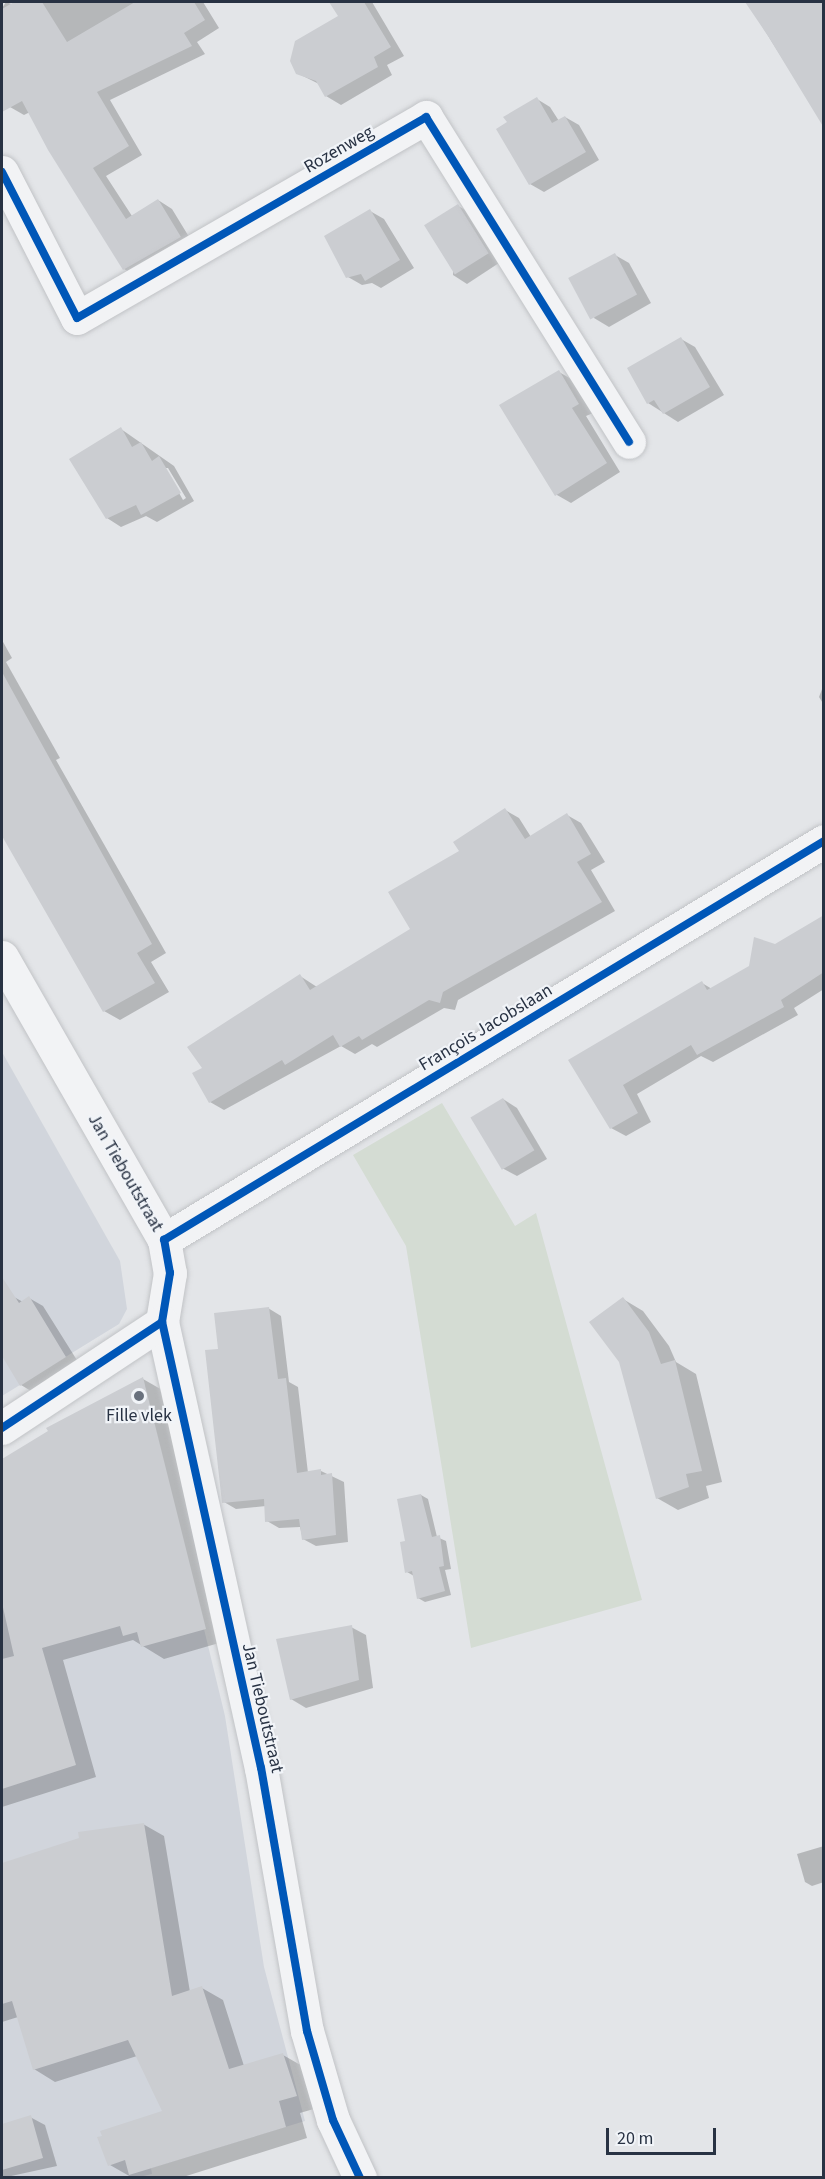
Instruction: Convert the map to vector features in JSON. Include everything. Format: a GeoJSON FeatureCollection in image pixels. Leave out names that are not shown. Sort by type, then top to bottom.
{"type":"FeatureCollection","features":[{"type":"Feature","properties":{"kind":"street","name":"Rozenweg"},"geometry":{"type":"LineString","coordinates":[[2,172],[77,318],[426,117],[629,442]]}},
{"type":"Feature","properties":{"kind":"street","name":"François Jacobslaan"},"geometry":{"type":"LineString","coordinates":[[164,1240],[824,841]]}},
{"type":"Feature","properties":{"kind":"street","name":"Jan Tieboutstraat"},"geometry":{"type":"LineString","coordinates":[[2,957],[164,1240],[170,1273],[162,1322],[261,1768],[307,2031],[333,2120],[360,2178]]}},
{"type":"Feature","properties":{"kind":"street"},"geometry":{"type":"LineString","coordinates":[[2,1428],[162,1322]]}},
{"type":"Feature","properties":{"kind":"shaded area"},"geometry":{"type":"Polygon","coordinates":[[[2,1052],[120,1261],[127,1309],[119,1324],[2,1396],[2,1052]]]}},
{"type":"Feature","properties":{"kind":"shaded area"},"geometry":{"type":"Polygon","coordinates":[[[442,1103],[515,1226],[536,1213],[642,1600],[471,1648],[406,1246],[353,1155],[442,1103]]]}},
{"type":"Feature","properties":{"kind":"shaded area"},"geometry":{"type":"Polygon","coordinates":[[[136,1381],[145,1385],[225,1716],[264,1967],[305,2121],[151,2168],[152,2174],[139,2177],[2,2178],[2,1460],[136,1381]]]}},
{"type":"Feature","properties":{"kind":"building"},"geometry":{"type":"Polygon","coordinates":[[[14,2],[42,2],[67,42],[135,2],[194,2],[205,20],[184,33],[192,46],[97,92],[129,146],[93,168],[126,219],[158,199],[181,237],[123,270],[48,150],[22,101],[2,112],[2,9],[14,2]]]}},
{"type":"Feature","properties":{"kind":"building"},"geometry":{"type":"Polygon","coordinates":[[[329,2],[364,2],[391,47],[374,57],[378,67],[325,97],[316,81],[296,74],[290,61],[295,41],[338,16],[329,2]]]}},
{"type":"Feature","properties":{"kind":"building"},"geometry":{"type":"Polygon","coordinates":[[[745,2],[824,2],[824,128],[768,36],[745,2]]]}},
{"type":"Feature","properties":{"kind":"building"},"geometry":{"type":"Polygon","coordinates":[[[537,97],[552,123],[565,116],[586,152],[529,185],[496,129],[507,122],[503,117],[537,97]]]}},
{"type":"Feature","properties":{"kind":"building"},"geometry":{"type":"Polygon","coordinates":[[[458,204],[489,253],[455,274],[424,225],[458,204]]]}},
{"type":"Feature","properties":{"kind":"building"},"geometry":{"type":"Polygon","coordinates":[[[370,209],[400,260],[365,281],[361,274],[346,278],[324,236],[370,209]]]}},
{"type":"Feature","properties":{"kind":"building"},"geometry":{"type":"Polygon","coordinates":[[[615,253],[637,294],[590,319],[568,278],[615,253]]]}},
{"type":"Feature","properties":{"kind":"building"},"geometry":{"type":"Polygon","coordinates":[[[681,337],[710,387],[663,414],[654,400],[647,404],[627,368],[681,337]]]}},
{"type":"Feature","properties":{"kind":"building"},"geometry":{"type":"Polygon","coordinates":[[[559,370],[579,404],[572,408],[607,463],[555,496],[499,405],[559,370]]]}},
{"type":"Feature","properties":{"kind":"building"},"geometry":{"type":"Polygon","coordinates":[[[121,427],[132,447],[141,442],[152,461],[159,456],[181,493],[141,515],[136,505],[106,519],[69,459],[121,427]]]}},
{"type":"Feature","properties":{"kind":"building"},"geometry":{"type":"Polygon","coordinates":[[[2,672],[152,944],[137,953],[155,983],[103,1012],[2,836],[2,672]]]}},
{"type":"Feature","properties":{"kind":"building"},"geometry":{"type":"Polygon","coordinates":[[[505,808],[525,839],[567,813],[591,854],[577,862],[602,902],[443,992],[440,1003],[429,1000],[362,1040],[359,1036],[340,1047],[333,1035],[285,1065],[282,1060],[209,1103],[192,1073],[202,1068],[187,1047],[300,974],[310,990],[410,929],[388,892],[459,851],[453,842],[505,808]]]}},
{"type":"Feature","properties":{"kind":"building"},"geometry":{"type":"Polygon","coordinates":[[[824,915],[824,972],[781,1000],[784,1007],[697,1055],[691,1045],[623,1085],[638,1113],[610,1129],[568,1060],[702,981],[707,990],[749,966],[754,937],[775,944],[824,915]]]}},
{"type":"Feature","properties":{"kind":"building"},"geometry":{"type":"Polygon","coordinates":[[[503,1098],[534,1150],[502,1170],[470,1118],[503,1098]]]}},
{"type":"Feature","properties":{"kind":"building"},"geometry":{"type":"Polygon","coordinates":[[[2,1277],[19,1303],[29,1296],[66,1357],[20,1386],[2,1356],[2,1277]]]}},
{"type":"Feature","properties":{"kind":"building"},"geometry":{"type":"Polygon","coordinates":[[[623,1297],[649,1332],[661,1364],[675,1360],[702,1471],[686,1474],[689,1487],[656,1499],[619,1362],[589,1322],[623,1297]]]}},
{"type":"Feature","properties":{"kind":"building"},"geometry":{"type":"Polygon","coordinates":[[[269,1307],[278,1379],[286,1378],[297,1473],[321,1469],[321,1475],[332,1473],[336,1535],[302,1540],[299,1519],[265,1522],[264,1499],[222,1503],[205,1350],[218,1349],[214,1313],[269,1307]]]}},
{"type":"Feature","properties":{"kind":"building"},"geometry":{"type":"Polygon","coordinates":[[[143,1377],[206,1629],[141,1647],[137,1632],[123,1636],[120,1626],[42,1648],[76,1765],[2,1789],[2,1659],[14,1656],[2,1603],[2,1459],[48,1431],[46,1428],[143,1377]]]}},
{"type":"Feature","properties":{"kind":"building"},"geometry":{"type":"Polygon","coordinates":[[[421,1494],[432,1537],[440,1535],[444,1566],[439,1567],[445,1591],[417,1599],[412,1571],[405,1573],[400,1542],[405,1541],[397,1499],[421,1494]]]}},
{"type":"Feature","properties":{"kind":"building"},"geometry":{"type":"Polygon","coordinates":[[[352,1625],[359,1680],[290,1700],[276,1639],[352,1625]]]}},
{"type":"Feature","properties":{"kind":"building"},"geometry":{"type":"Polygon","coordinates":[[[144,1823],[172,1996],[202,1986],[229,2069],[283,2053],[297,2096],[279,2101],[286,2127],[129,2175],[125,2160],[108,2166],[97,2137],[102,2136],[100,2131],[162,2111],[128,2040],[33,2070],[12,2001],[2,2004],[2,1863],[79,1838],[78,1832],[144,1823]]]}},
{"type":"Feature","properties":{"kind":"building"},"geometry":{"type":"Polygon","coordinates":[[[31,2115],[43,2158],[2,2170],[2,2124],[31,2115]]]}},
{"type":"Feature","properties":{"kind":"cycle path"},"geometry":{"type":"LineString","coordinates":[[2,172],[77,318],[426,117],[629,442]]}},
{"type":"Feature","properties":{"kind":"cycle path"},"geometry":{"type":"LineString","coordinates":[[360,2178],[333,2120],[307,2031],[261,1768],[162,1322],[170,1273],[164,1240],[824,841]]}},
{"type":"Feature","properties":{"kind":"cycle path"},"geometry":{"type":"LineString","coordinates":[[2,1428],[162,1322]]}},
{"type":"Feature","properties":{"kind":"place","name":"Fille vlek"},"geometry":{"type":"Point","coordinates":[139,1396]}}]}
